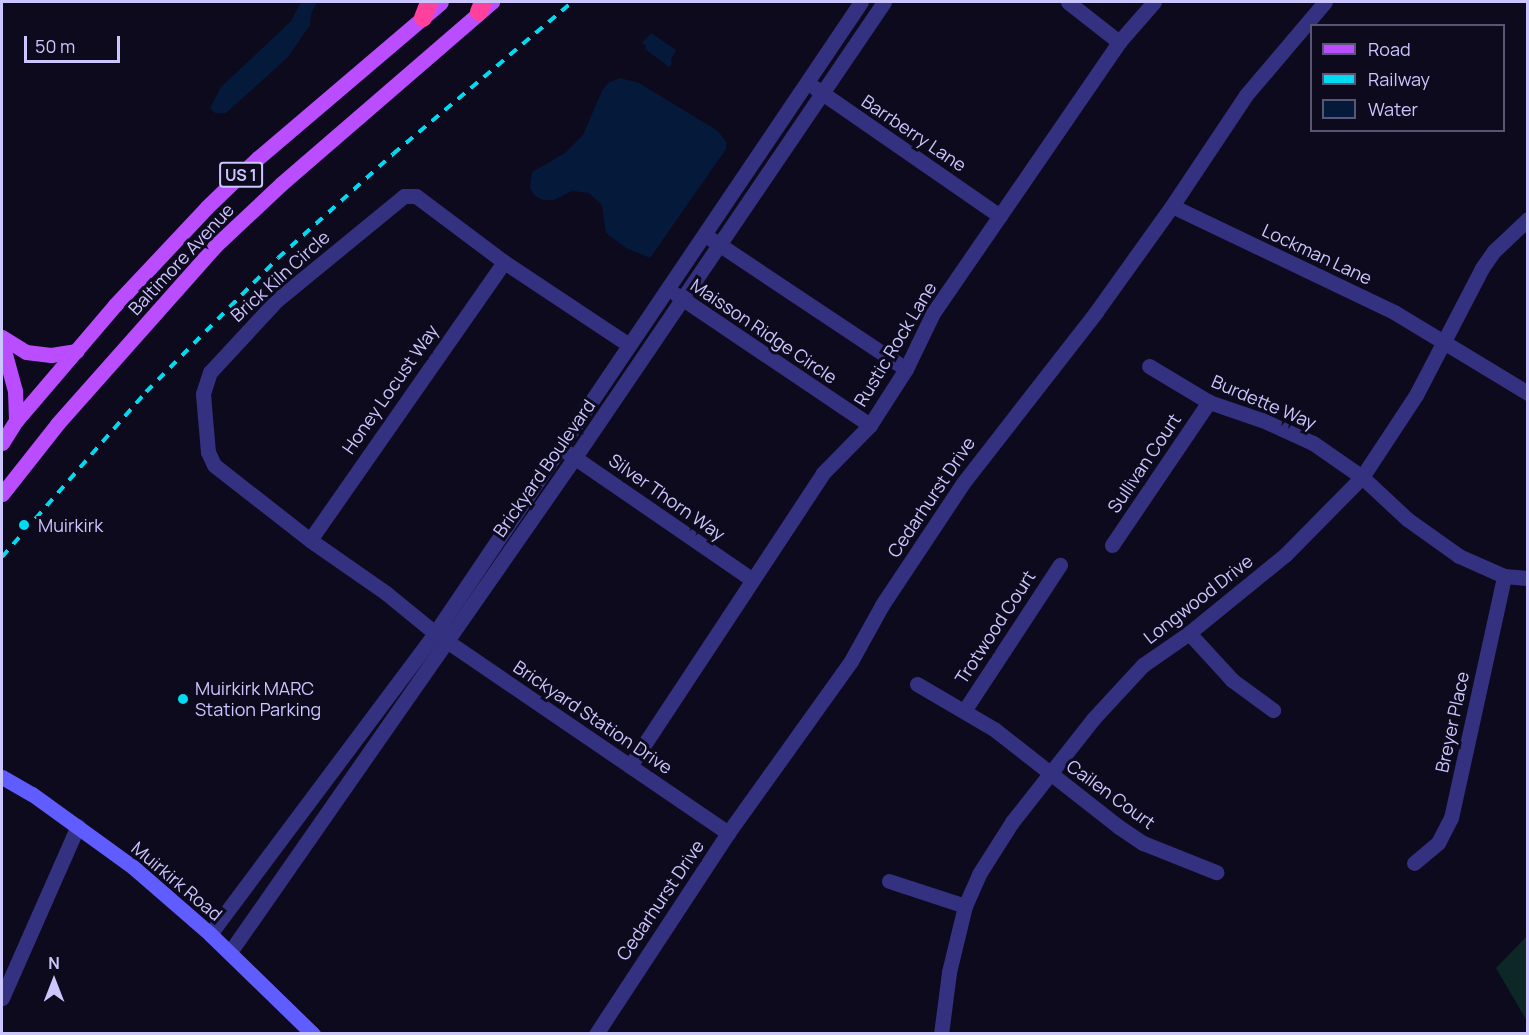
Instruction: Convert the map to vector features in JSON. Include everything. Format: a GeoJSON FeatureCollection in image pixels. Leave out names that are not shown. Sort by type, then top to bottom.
{"type":"FeatureCollection","features":[{"type":"Feature","properties":{"kind":"main road","name":"Baltimore Avenue"},"geometry":{"type":"LineString","coordinates":[[2,443],[16,421],[76,351],[207,207],[258,158],[426,10],[441,2]]}},
{"type":"Feature","properties":{"kind":"main road","name":"Baltimore Avenue"},"geometry":{"type":"LineString","coordinates":[[2,494],[58,423],[215,246],[281,184],[485,5]]}},
{"type":"Feature","properties":{"kind":"main road"},"geometry":{"type":"LineString","coordinates":[[2,337],[26,352],[51,355],[76,351]]}},
{"type":"Feature","properties":{"kind":"main road"},"geometry":{"type":"LineString","coordinates":[[2,343],[15,391],[16,421]]}},
{"type":"Feature","properties":{"kind":"main road","name":"Muirkirk Road"},"geometry":{"type":"LineString","coordinates":[[2,777],[32,794],[133,867],[230,952],[313,1034]]}},
{"type":"Feature","properties":{"kind":"street","name":"Brickyard Boulevard"},"geometry":{"type":"LineString","coordinates":[[230,952],[441,637],[559,448],[861,2]]}},
{"type":"Feature","properties":{"kind":"street","name":"Brickyard Boulevard"},"geometry":{"type":"LineString","coordinates":[[210,934],[441,637],[575,457],[884,2]]}},
{"type":"Feature","properties":{"kind":"street"},"geometry":{"type":"LineString","coordinates":[[1068,2],[1119,42]]}},
{"type":"Feature","properties":{"kind":"street","name":"Rustic Rock Lane"},"geometry":{"type":"LineString","coordinates":[[630,766],[751,579],[823,473],[870,425],[906,369],[933,313],[1119,42],[1154,2]]}},
{"type":"Feature","properties":{"kind":"street","name":"Cedarhurst Drive"},"geometry":{"type":"LineString","coordinates":[[596,1034],[728,833],[840,678],[882,605],[963,483],[1079,335],[1172,206],[1246,94],[1325,2]]}},
{"type":"Feature","properties":{"kind":"street","name":"Barrberry Lane"},"geometry":{"type":"LineString","coordinates":[[806,82],[1000,216]]}},
{"type":"Feature","properties":{"kind":"street","name":"Brick Kiln Circle"},"geometry":{"type":"LineString","coordinates":[[441,637],[386,593],[310,540],[210,459],[203,394],[210,372],[277,300],[404,196],[416,196],[504,262],[629,345]]}},
{"type":"Feature","properties":{"kind":"street","name":"Lockman Lane"},"geometry":{"type":"LineString","coordinates":[[1172,206],[1394,312],[1527,393]]}},
{"type":"Feature","properties":{"kind":"street","name":"Longwood Drive"},"geometry":{"type":"LineString","coordinates":[[941,1034],[949,972],[965,906],[991,853],[1094,719],[1143,665],[1189,633],[1285,555],[1362,477],[1416,395],[1482,268],[1494,250],[1527,219]]}},
{"type":"Feature","properties":{"kind":"street"},"geometry":{"type":"LineString","coordinates":[[704,234],[906,369]]}},
{"type":"Feature","properties":{"kind":"street","name":"Honey Locust Way"},"geometry":{"type":"LineString","coordinates":[[310,540],[504,262]]}},
{"type":"Feature","properties":{"kind":"street","name":"Maisson Ridge Circle"},"geometry":{"type":"LineString","coordinates":[[668,287],[683,300],[870,425]]}},
{"type":"Feature","properties":{"kind":"street","name":"Burdette Way"},"geometry":{"type":"LineString","coordinates":[[1149,366],[1209,402],[1262,420],[1313,443],[1362,477],[1407,519],[1450,550],[1504,576]]}},
{"type":"Feature","properties":{"kind":"street","name":"Sullivan Court"},"geometry":{"type":"LineString","coordinates":[[1112,545],[1209,402]]}},
{"type":"Feature","properties":{"kind":"street","name":"Silver Thorn Way"},"geometry":{"type":"LineString","coordinates":[[559,448],[751,579]]}},
{"type":"Feature","properties":{"kind":"street","name":"Trotwood Court"},"geometry":{"type":"LineString","coordinates":[[963,711],[1060,565]]}},
{"type":"Feature","properties":{"kind":"street"},"geometry":{"type":"LineString","coordinates":[[1504,576],[1527,578]]}},
{"type":"Feature","properties":{"kind":"street","name":"Breyer Place"},"geometry":{"type":"LineString","coordinates":[[1414,863],[1438,843],[1451,818],[1504,576]]}},
{"type":"Feature","properties":{"kind":"street"},"geometry":{"type":"LineString","coordinates":[[1189,633],[1232,680],[1273,710]]}},
{"type":"Feature","properties":{"kind":"street","name":"Brickyard Station Drive"},"geometry":{"type":"LineString","coordinates":[[441,637],[728,833]]}},
{"type":"Feature","properties":{"kind":"street","name":"Cailen Court"},"geometry":{"type":"LineString","coordinates":[[917,684],[994,729],[1119,827],[1143,843],[1216,872]]}},
{"type":"Feature","properties":{"kind":"street"},"geometry":{"type":"LineString","coordinates":[[2,998],[78,826]]}},
{"type":"Feature","properties":{"kind":"street"},"geometry":{"type":"LineString","coordinates":[[890,881],[965,906]]}},
{"type":"Feature","properties":{"kind":"green space"},"geometry":{"type":"Polygon","coordinates":[[[1527,936],[1527,1021],[1496,968],[1527,936]]]}},
{"type":"Feature","properties":{"kind":"water"},"geometry":{"type":"Polygon","coordinates":[[[301,2],[317,2],[311,14],[310,25],[288,57],[226,113],[215,113],[210,108],[221,87],[291,21],[301,2]]]}},
{"type":"Feature","properties":{"kind":"water"},"geometry":{"type":"Polygon","coordinates":[[[651,33],[676,50],[669,67],[645,49],[646,46],[642,43],[651,33]]]}},
{"type":"Feature","properties":{"kind":"water"},"geometry":{"type":"Polygon","coordinates":[[[620,78],[639,83],[718,131],[727,143],[726,149],[650,258],[626,248],[606,233],[602,205],[589,193],[572,191],[554,200],[543,200],[535,196],[530,188],[532,172],[565,153],[583,135],[602,91],[608,83],[620,78]]]}},
{"type":"Feature","properties":{"kind":"railway"},"geometry":{"type":"LineString","coordinates":[[2,557],[146,392],[278,258],[393,154],[572,2]]}},
{"type":"Feature","properties":{"kind":"place","name":"Muirkirk"},"geometry":{"type":"Point","coordinates":[24,525]}},
{"type":"Feature","properties":{"kind":"place","name":"Muirkirk MARC Station Parking"},"geometry":{"type":"Point","coordinates":[183,699]}}]}
